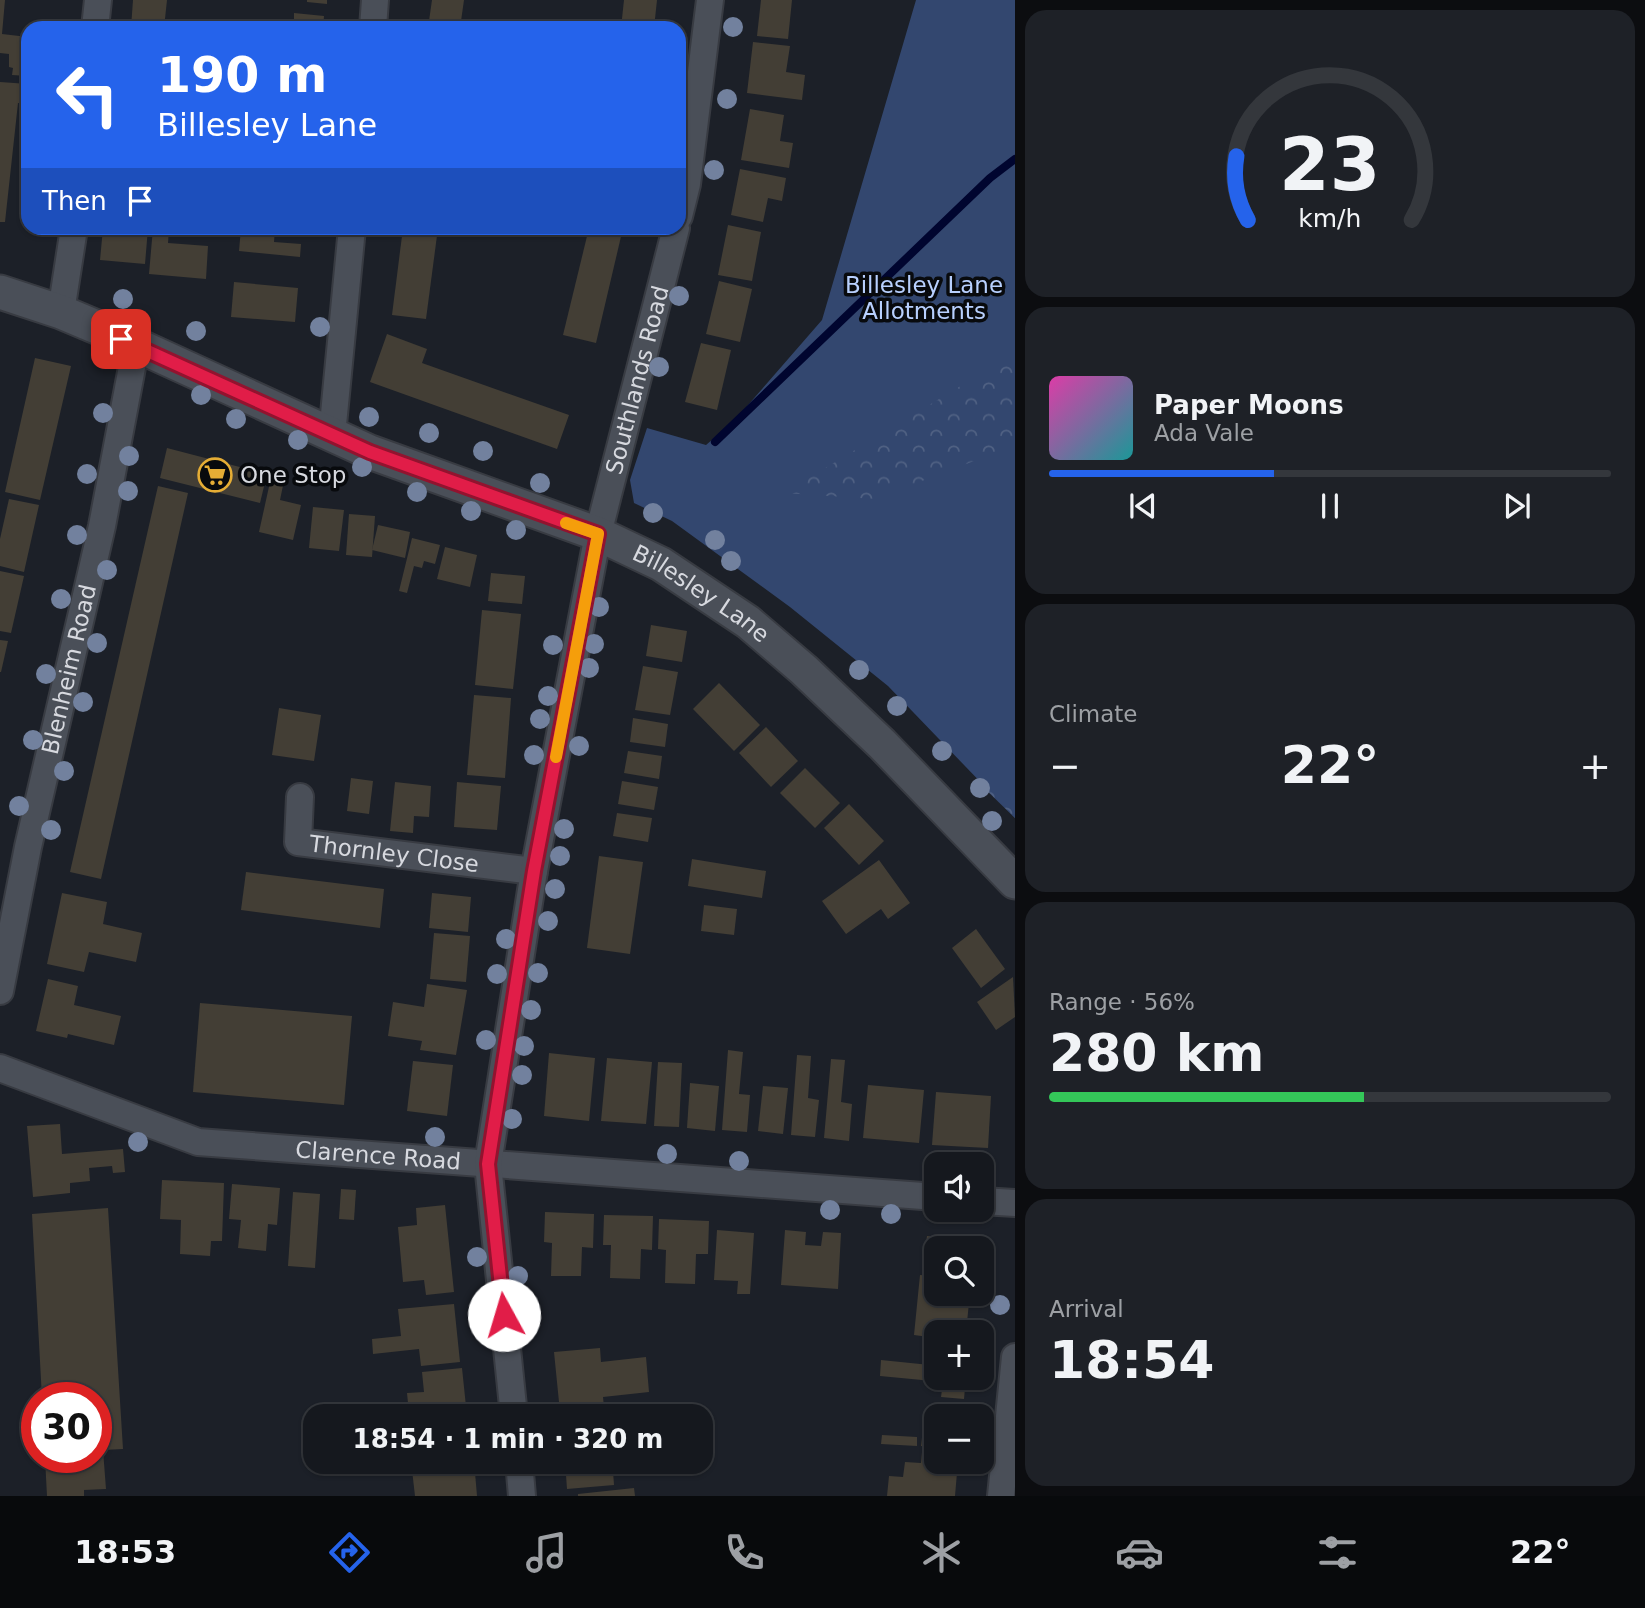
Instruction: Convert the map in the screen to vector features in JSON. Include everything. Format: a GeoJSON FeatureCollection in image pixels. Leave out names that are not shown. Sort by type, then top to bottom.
{"type":"FeatureCollection","features":[{"type":"Feature","properties":{"kind":"street"},"geometry":{"type":"LineString","coordinates":[[96,21],[98,0]]}},
{"type":"Feature","properties":{"kind":"street"},"geometry":{"type":"LineString","coordinates":[[374,21],[375,0]]}},
{"type":"Feature","properties":{"kind":"street"},"geometry":{"type":"LineString","coordinates":[[686,188],[709,0]]}},
{"type":"Feature","properties":{"kind":"street"},"geometry":{"type":"LineString","coordinates":[[61,312],[73,235]]}},
{"type":"Feature","properties":{"kind":"street"},"geometry":{"type":"LineString","coordinates":[[331,435],[351,235]]}},
{"type":"Feature","properties":{"kind":"street","name":"Southlands Road"},"geometry":{"type":"LineString","coordinates":[[513,1404],[488,1164],[534,871],[598,534],[674,235]]}},
{"type":"Feature","properties":{"kind":"street","name":"Billesley Lane"},"geometry":{"type":"LineString","coordinates":[[0,292],[61,312],[370,452],[598,534],[661,564],[748,622],[804,670],[881,744],[1015,881]]}},
{"type":"Feature","properties":{"kind":"street","name":"Blenheim Road"},"geometry":{"type":"LineString","coordinates":[[0,992],[28,848],[102,526],[136,346]]}},
{"type":"Feature","properties":{"kind":"street","name":"Thornley Close"},"geometry":{"type":"LineString","coordinates":[[300,797],[298,842],[534,871]]}},
{"type":"Feature","properties":{"kind":"street","name":"Clarence Road"},"geometry":{"type":"LineString","coordinates":[[0,1068],[198,1142],[924,1196]]}},
{"type":"Feature","properties":{"kind":"street"},"geometry":{"type":"LineString","coordinates":[[994,1201],[1015,1203]]}},
{"type":"Feature","properties":{"kind":"street"},"geometry":{"type":"LineString","coordinates":[[1001,1496],[1015,1357]]}},
{"type":"Feature","properties":{"kind":"street"},"geometry":{"type":"LineString","coordinates":[[520,1474],[522,1496]]}},
{"type":"Feature","properties":{"kind":"green space","name":"Billesley Lane Allotments"},"geometry":{"type":"Polygon","coordinates":[[[916,0],[1015,0],[1015,818],[888,686],[790,607],[672,521],[634,503],[630,480],[647,428],[706,445],[735,420],[822,320],[916,0]]]}},
{"type":"Feature","properties":{"kind":"green space"},"geometry":{"type":"Polygon","coordinates":[[[1015,353],[1015,448],[1008,448],[875,499],[784,493],[1015,353]]]}},
{"type":"Feature","properties":{"kind":"green space"},"geometry":{"type":"Polygon","coordinates":[[[980,784],[1015,793],[1015,818],[980,784]]]}},
{"type":"Feature","properties":{"kind":"building"},"geometry":{"type":"Polygon","coordinates":[[[0,0],[5,0],[2,34],[21,36],[21,76],[12,75],[9,54],[0,53],[0,0]]]}},
{"type":"Feature","properties":{"kind":"building"},"geometry":{"type":"Polygon","coordinates":[[[133,0],[167,0],[165,21],[132,21],[133,0]]]}},
{"type":"Feature","properties":{"kind":"building"},"geometry":{"type":"Polygon","coordinates":[[[327,0],[327,4],[307,2],[327,0]]]}},
{"type":"Feature","properties":{"kind":"building"},"geometry":{"type":"Polygon","coordinates":[[[432,0],[464,0],[461,21],[429,21],[432,0]]]}},
{"type":"Feature","properties":{"kind":"building"},"geometry":{"type":"Polygon","coordinates":[[[624,0],[657,0],[655,21],[622,21],[624,0]]]}},
{"type":"Feature","properties":{"kind":"building"},"geometry":{"type":"Polygon","coordinates":[[[761,0],[792,0],[788,39],[757,36],[761,0]]]}},
{"type":"Feature","properties":{"kind":"building"},"geometry":{"type":"Polygon","coordinates":[[[294,13],[324,16],[324,21],[281,21],[294,19],[294,13]]]}},
{"type":"Feature","properties":{"kind":"building"},"geometry":{"type":"Polygon","coordinates":[[[753,42],[790,46],[786,72],[805,75],[802,100],[747,93],[753,42]]]}},
{"type":"Feature","properties":{"kind":"building"},"geometry":{"type":"Polygon","coordinates":[[[0,82],[21,84],[21,103],[18,103],[5,222],[0,222],[0,82]]]}},
{"type":"Feature","properties":{"kind":"building"},"geometry":{"type":"Polygon","coordinates":[[[750,109],[784,115],[780,141],[793,143],[789,168],[741,160],[750,109]]]}},
{"type":"Feature","properties":{"kind":"building"},"geometry":{"type":"Polygon","coordinates":[[[740,169],[786,178],[782,201],[768,198],[763,222],[731,215],[740,169]]]}},
{"type":"Feature","properties":{"kind":"building"},"geometry":{"type":"Polygon","coordinates":[[[728,225],[761,232],[752,281],[718,275],[728,225]]]}},
{"type":"Feature","properties":{"kind":"building"},"geometry":{"type":"Polygon","coordinates":[[[102,235],[147,235],[145,264],[100,260],[102,235]]]}},
{"type":"Feature","properties":{"kind":"building"},"geometry":{"type":"Polygon","coordinates":[[[152,235],[169,235],[168,243],[208,246],[206,279],[149,274],[152,235]]]}},
{"type":"Feature","properties":{"kind":"building"},"geometry":{"type":"Polygon","coordinates":[[[240,235],[274,235],[274,242],[301,244],[300,257],[239,251],[240,235]]]}},
{"type":"Feature","properties":{"kind":"building"},"geometry":{"type":"Polygon","coordinates":[[[402,235],[437,235],[426,319],[392,315],[402,235]]]}},
{"type":"Feature","properties":{"kind":"building"},"geometry":{"type":"Polygon","coordinates":[[[587,235],[621,235],[596,343],[563,335],[587,235]]]}},
{"type":"Feature","properties":{"kind":"building"},"geometry":{"type":"Polygon","coordinates":[[[719,281],[752,289],[740,342],[706,334],[719,281]]]}},
{"type":"Feature","properties":{"kind":"building"},"geometry":{"type":"Polygon","coordinates":[[[234,282],[298,288],[295,322],[231,317],[234,282]]]}},
{"type":"Feature","properties":{"kind":"building"},"geometry":{"type":"Polygon","coordinates":[[[387,334],[427,349],[422,363],[569,415],[557,449],[370,382],[387,334]]]}},
{"type":"Feature","properties":{"kind":"building"},"geometry":{"type":"Polygon","coordinates":[[[701,343],[731,350],[717,410],[685,402],[701,343]]]}},
{"type":"Feature","properties":{"kind":"building"},"geometry":{"type":"Polygon","coordinates":[[[35,358],[71,366],[40,500],[5,492],[35,358]]]}},
{"type":"Feature","properties":{"kind":"building"},"geometry":{"type":"Polygon","coordinates":[[[167,448],[267,474],[260,503],[160,478],[167,448]]]}},
{"type":"Feature","properties":{"kind":"building"},"geometry":{"type":"Polygon","coordinates":[[[272,473],[285,476],[280,500],[301,505],[293,540],[259,532],[272,473]]]}},
{"type":"Feature","properties":{"kind":"building"},"geometry":{"type":"Polygon","coordinates":[[[158,486],[188,493],[101,879],[70,872],[158,486]]]}},
{"type":"Feature","properties":{"kind":"building"},"geometry":{"type":"Polygon","coordinates":[[[9,499],[39,505],[24,572],[0,566],[0,539],[9,499]]]}},
{"type":"Feature","properties":{"kind":"building"},"geometry":{"type":"Polygon","coordinates":[[[313,507],[344,510],[339,551],[309,548],[313,507]]]}},
{"type":"Feature","properties":{"kind":"building"},"geometry":{"type":"Polygon","coordinates":[[[349,514],[375,516],[372,557],[346,555],[349,514]]]}},
{"type":"Feature","properties":{"kind":"building"},"geometry":{"type":"Polygon","coordinates":[[[378,525],[410,532],[405,558],[372,550],[378,525]]]}},
{"type":"Feature","properties":{"kind":"building"},"geometry":{"type":"Polygon","coordinates":[[[412,538],[440,545],[435,564],[424,561],[422,568],[414,566],[407,593],[399,591],[412,538]]]}},
{"type":"Feature","properties":{"kind":"building"},"geometry":{"type":"Polygon","coordinates":[[[445,547],[477,555],[470,587],[437,579],[445,547]]]}},
{"type":"Feature","properties":{"kind":"building"},"geometry":{"type":"Polygon","coordinates":[[[0,571],[24,576],[11,633],[0,631],[0,571]]]}},
{"type":"Feature","properties":{"kind":"building"},"geometry":{"type":"Polygon","coordinates":[[[491,573],[525,576],[522,604],[488,601],[491,573]]]}},
{"type":"Feature","properties":{"kind":"building"},"geometry":{"type":"Polygon","coordinates":[[[482,610],[521,614],[513,689],[475,685],[482,610]]]}},
{"type":"Feature","properties":{"kind":"building"},"geometry":{"type":"Polygon","coordinates":[[[651,625],[687,631],[682,662],[646,656],[651,625]]]}},
{"type":"Feature","properties":{"kind":"building"},"geometry":{"type":"Polygon","coordinates":[[[0,640],[8,641],[1,672],[0,672],[0,640]]]}},
{"type":"Feature","properties":{"kind":"building"},"geometry":{"type":"Polygon","coordinates":[[[643,666],[678,672],[670,715],[635,710],[643,666]]]}},
{"type":"Feature","properties":{"kind":"building"},"geometry":{"type":"Polygon","coordinates":[[[719,683],[760,725],[734,751],[693,709],[719,683]]]}},
{"type":"Feature","properties":{"kind":"building"},"geometry":{"type":"Polygon","coordinates":[[[474,695],[511,698],[505,778],[467,775],[474,695]]]}},
{"type":"Feature","properties":{"kind":"building"},"geometry":{"type":"Polygon","coordinates":[[[279,708],[321,715],[314,761],[272,755],[279,708]]]}},
{"type":"Feature","properties":{"kind":"building"},"geometry":{"type":"Polygon","coordinates":[[[633,718],[668,724],[665,747],[630,742],[633,718]]]}},
{"type":"Feature","properties":{"kind":"building"},"geometry":{"type":"Polygon","coordinates":[[[766,727],[798,761],[771,787],[739,753],[766,727]]]}},
{"type":"Feature","properties":{"kind":"building"},"geometry":{"type":"Polygon","coordinates":[[[628,751],[662,756],[659,779],[624,773],[628,751]]]}},
{"type":"Feature","properties":{"kind":"building"},"geometry":{"type":"Polygon","coordinates":[[[805,768],[840,803],[815,828],[780,793],[805,768]]]}},
{"type":"Feature","properties":{"kind":"building"},"geometry":{"type":"Polygon","coordinates":[[[351,778],[373,781],[369,814],[347,811],[351,778]]]}},
{"type":"Feature","properties":{"kind":"building"},"geometry":{"type":"Polygon","coordinates":[[[622,781],[658,787],[654,810],[618,804],[622,781]]]}},
{"type":"Feature","properties":{"kind":"building"},"geometry":{"type":"Polygon","coordinates":[[[395,782],[431,786],[429,817],[414,816],[413,833],[390,831],[395,782]]]}},
{"type":"Feature","properties":{"kind":"building"},"geometry":{"type":"Polygon","coordinates":[[[457,782],[501,786],[497,830],[454,827],[457,782]]]}},
{"type":"Feature","properties":{"kind":"building"},"geometry":{"type":"Polygon","coordinates":[[[849,804],[884,841],[859,865],[824,828],[849,804]]]}},
{"type":"Feature","properties":{"kind":"building"},"geometry":{"type":"Polygon","coordinates":[[[617,813],[652,818],[648,842],[613,836],[617,813]]]}},
{"type":"Feature","properties":{"kind":"building"},"geometry":{"type":"Polygon","coordinates":[[[599,856],[643,862],[630,954],[587,948],[599,856]]]}},
{"type":"Feature","properties":{"kind":"building"},"geometry":{"type":"Polygon","coordinates":[[[692,859],[766,871],[762,898],[688,886],[692,859]]]}},
{"type":"Feature","properties":{"kind":"building"},"geometry":{"type":"Polygon","coordinates":[[[879,860],[910,903],[888,919],[881,909],[846,934],[822,901],[879,860]]]}},
{"type":"Feature","properties":{"kind":"building"},"geometry":{"type":"Polygon","coordinates":[[[246,872],[384,889],[380,928],[241,910],[246,872]]]}},
{"type":"Feature","properties":{"kind":"building"},"geometry":{"type":"Polygon","coordinates":[[[62,893],[107,902],[103,924],[142,933],[136,962],[89,952],[84,972],[47,964],[62,893]]]}},
{"type":"Feature","properties":{"kind":"building"},"geometry":{"type":"Polygon","coordinates":[[[432,893],[471,897],[468,932],[429,928],[432,893]]]}},
{"type":"Feature","properties":{"kind":"building"},"geometry":{"type":"Polygon","coordinates":[[[704,905],[737,909],[734,935],[701,931],[704,905]]]}},
{"type":"Feature","properties":{"kind":"building"},"geometry":{"type":"Polygon","coordinates":[[[976,929],[1005,969],[981,988],[952,948],[976,929]]]}},
{"type":"Feature","properties":{"kind":"building"},"geometry":{"type":"Polygon","coordinates":[[[434,933],[470,936],[466,982],[430,979],[434,933]]]}},
{"type":"Feature","properties":{"kind":"building"},"geometry":{"type":"Polygon","coordinates":[[[1013,977],[1015,1017],[996,1030],[977,1002],[1013,977]]]}},
{"type":"Feature","properties":{"kind":"building"},"geometry":{"type":"Polygon","coordinates":[[[48,979],[78,986],[74,1005],[121,1016],[114,1045],[68,1034],[67,1038],[36,1031],[48,979]]]}},
{"type":"Feature","properties":{"kind":"building"},"geometry":{"type":"Polygon","coordinates":[[[427,984],[467,990],[456,1055],[420,1050],[422,1041],[388,1036],[393,1002],[424,1007],[427,984]]]}},
{"type":"Feature","properties":{"kind":"building"},"geometry":{"type":"Polygon","coordinates":[[[200,1003],[352,1016],[344,1105],[193,1092],[200,1003]]]}},
{"type":"Feature","properties":{"kind":"building"},"geometry":{"type":"Polygon","coordinates":[[[728,1050],[743,1052],[739,1094],[750,1095],[747,1132],[722,1130],[728,1050]]]}},
{"type":"Feature","properties":{"kind":"building"},"geometry":{"type":"Polygon","coordinates":[[[549,1053],[595,1058],[589,1121],[544,1116],[549,1053]]]}},
{"type":"Feature","properties":{"kind":"building"},"geometry":{"type":"Polygon","coordinates":[[[797,1055],[811,1056],[808,1098],[819,1100],[815,1137],[791,1135],[797,1055]]]}},
{"type":"Feature","properties":{"kind":"building"},"geometry":{"type":"Polygon","coordinates":[[[607,1058],[652,1062],[646,1124],[601,1121],[607,1058]]]}},
{"type":"Feature","properties":{"kind":"building"},"geometry":{"type":"Polygon","coordinates":[[[831,1059],[845,1060],[841,1102],[852,1104],[849,1141],[824,1138],[831,1059]]]}},
{"type":"Feature","properties":{"kind":"building"},"geometry":{"type":"Polygon","coordinates":[[[413,1061],[453,1065],[447,1116],[407,1111],[413,1061]]]}},
{"type":"Feature","properties":{"kind":"building"},"geometry":{"type":"Polygon","coordinates":[[[658,1062],[682,1063],[679,1127],[654,1126],[658,1062]]]}},
{"type":"Feature","properties":{"kind":"building"},"geometry":{"type":"Polygon","coordinates":[[[690,1083],[719,1086],[715,1131],[687,1128],[690,1083]]]}},
{"type":"Feature","properties":{"kind":"building"},"geometry":{"type":"Polygon","coordinates":[[[868,1085],[924,1090],[919,1143],[863,1138],[868,1085]]]}},
{"type":"Feature","properties":{"kind":"building"},"geometry":{"type":"Polygon","coordinates":[[[763,1086],[788,1088],[783,1134],[758,1131],[763,1086]]]}},
{"type":"Feature","properties":{"kind":"building"},"geometry":{"type":"Polygon","coordinates":[[[936,1092],[991,1096],[988,1148],[932,1145],[936,1092]]]}},
{"type":"Feature","properties":{"kind":"building"},"geometry":{"type":"Polygon","coordinates":[[[60,1124],[62,1154],[123,1149],[125,1172],[113,1173],[112,1166],[89,1168],[90,1181],[70,1183],[70,1193],[33,1197],[27,1126],[60,1124]]]}},
{"type":"Feature","properties":{"kind":"building"},"geometry":{"type":"Polygon","coordinates":[[[162,1180],[224,1183],[222,1241],[211,1241],[210,1256],[180,1254],[181,1220],[160,1219],[162,1180]]]}},
{"type":"Feature","properties":{"kind":"building"},"geometry":{"type":"Polygon","coordinates":[[[232,1184],[280,1188],[277,1225],[268,1224],[266,1251],[238,1248],[241,1220],[229,1219],[232,1184]]]}},
{"type":"Feature","properties":{"kind":"building"},"geometry":{"type":"Polygon","coordinates":[[[341,1189],[356,1190],[354,1220],[339,1219],[341,1189]]]}},
{"type":"Feature","properties":{"kind":"building"},"geometry":{"type":"Polygon","coordinates":[[[293,1192],[320,1194],[315,1268],[288,1266],[293,1192]]]}},
{"type":"Feature","properties":{"kind":"building"},"geometry":{"type":"Polygon","coordinates":[[[445,1205],[454,1292],[426,1295],[424,1280],[403,1282],[398,1227],[417,1225],[416,1208],[445,1205]]]}},
{"type":"Feature","properties":{"kind":"building"},"geometry":{"type":"Polygon","coordinates":[[[108,1208],[123,1449],[112,1450],[112,1382],[41,1382],[32,1214],[108,1208]]]}},
{"type":"Feature","properties":{"kind":"building"},"geometry":{"type":"Polygon","coordinates":[[[545,1212],[594,1214],[593,1248],[582,1247],[581,1276],[551,1276],[552,1243],[544,1242],[545,1212]]]}},
{"type":"Feature","properties":{"kind":"building"},"geometry":{"type":"Polygon","coordinates":[[[604,1215],[653,1216],[652,1250],[641,1249],[640,1279],[610,1278],[611,1245],[603,1245],[604,1215]]]}},
{"type":"Feature","properties":{"kind":"building"},"geometry":{"type":"Polygon","coordinates":[[[659,1219],[709,1221],[708,1254],[696,1254],[695,1284],[665,1283],[666,1250],[658,1249],[659,1219]]]}},
{"type":"Feature","properties":{"kind":"building"},"geometry":{"type":"Polygon","coordinates":[[[717,1230],[754,1233],[750,1294],[737,1294],[738,1281],[714,1280],[717,1230]]]}},
{"type":"Feature","properties":{"kind":"building"},"geometry":{"type":"Polygon","coordinates":[[[785,1230],[806,1232],[805,1245],[821,1246],[823,1232],[841,1233],[838,1289],[781,1285],[785,1230]]]}},
{"type":"Feature","properties":{"kind":"building"},"geometry":{"type":"Polygon","coordinates":[[[920,1275],[924,1275],[924,1306],[969,1306],[967,1320],[924,1320],[924,1336],[914,1335],[920,1275]]]}},
{"type":"Feature","properties":{"kind":"building"},"geometry":{"type":"Polygon","coordinates":[[[454,1304],[460,1362],[421,1366],[419,1349],[373,1354],[372,1339],[401,1336],[398,1309],[454,1304]]]}},
{"type":"Feature","properties":{"kind":"building"},"geometry":{"type":"Polygon","coordinates":[[[600,1348],[601,1362],[646,1357],[649,1392],[603,1397],[604,1404],[559,1404],[554,1352],[600,1348]]]}},
{"type":"Feature","properties":{"kind":"building"},"geometry":{"type":"Polygon","coordinates":[[[881,1360],[924,1364],[924,1380],[880,1376],[881,1360]]]}},
{"type":"Feature","properties":{"kind":"building"},"geometry":{"type":"Polygon","coordinates":[[[462,1368],[466,1404],[400,1404],[408,1403],[407,1393],[424,1392],[422,1372],[462,1368]]]}},
{"type":"Feature","properties":{"kind":"building"},"geometry":{"type":"Polygon","coordinates":[[[942,1390],[965,1390],[964,1399],[941,1397],[942,1390]]]}},
{"type":"Feature","properties":{"kind":"building"},"geometry":{"type":"Polygon","coordinates":[[[924,1421],[924,1446],[921,1446],[924,1421]]]}},
{"type":"Feature","properties":{"kind":"building"},"geometry":{"type":"Polygon","coordinates":[[[882,1435],[917,1437],[917,1446],[881,1444],[882,1435]]]}},
{"type":"Feature","properties":{"kind":"building"},"geometry":{"type":"Polygon","coordinates":[[[924,1452],[924,1474],[957,1474],[955,1496],[887,1496],[889,1476],[903,1477],[905,1462],[921,1463],[924,1452]]]}},
{"type":"Feature","properties":{"kind":"building"},"geometry":{"type":"Polygon","coordinates":[[[46,1473],[105,1473],[106,1489],[84,1490],[84,1496],[47,1496],[46,1473]]]}},
{"type":"Feature","properties":{"kind":"building"},"geometry":{"type":"Polygon","coordinates":[[[412,1474],[475,1474],[477,1496],[415,1496],[412,1474]]]}},
{"type":"Feature","properties":{"kind":"building"},"geometry":{"type":"Polygon","coordinates":[[[566,1474],[613,1474],[614,1485],[567,1489],[566,1474]]]}},
{"type":"Feature","properties":{"kind":"building"},"geometry":{"type":"Polygon","coordinates":[[[634,1488],[635,1496],[578,1496],[578,1494],[634,1488]]]}},
{"type":"Feature","properties":{"kind":"waterway"},"geometry":{"type":"LineString","coordinates":[[715,442],[990,178],[1015,159]]}},
{"type":"Feature","properties":{"kind":"slow traffic"},"geometry":{"type":"LineString","coordinates":[[556,757],[598,534],[566,523]]}},
{"type":"Feature","properties":{"kind":"place","name":"One Stop"},"geometry":{"type":"Point","coordinates":[215,475]}},
{"type":"Feature","properties":{"kind":"route"},"geometry":{"type":"LineString","coordinates":[[121,339],[370,452],[598,534],[534,871],[488,1164],[504,1315]]}}]}
